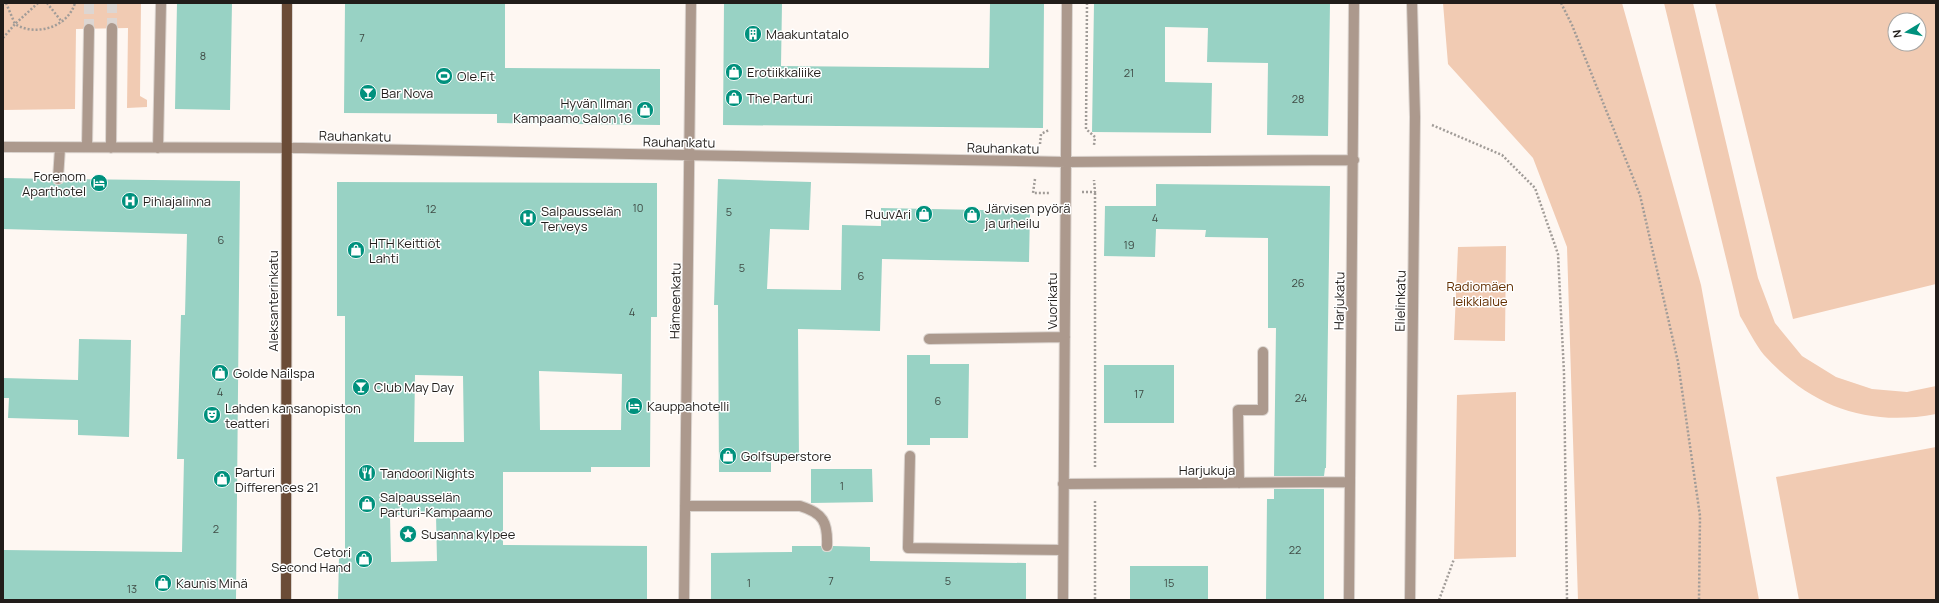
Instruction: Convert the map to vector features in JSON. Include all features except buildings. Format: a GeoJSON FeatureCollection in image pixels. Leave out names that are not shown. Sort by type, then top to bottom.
{"type":"FeatureCollection","features":[{"type":"Feature","properties":{"kind":"main road","name":"Aleksanterinkatu"},"geometry":{"type":"LineString","coordinates":[[286,600],[287,3]]}},
{"type":"Feature","properties":{"kind":"street"},"geometry":{"type":"LineString","coordinates":[[158,148],[160,3]]}},
{"type":"Feature","properties":{"kind":"street","name":"Hämeenkatu"},"geometry":{"type":"LineString","coordinates":[[684,600],[691,3]]}},
{"type":"Feature","properties":{"kind":"street","name":"Vuorikatu"},"geometry":{"type":"LineString","coordinates":[[1062,600],[1066,3]]}},
{"type":"Feature","properties":{"kind":"street","name":"Harjukatu"},"geometry":{"type":"LineString","coordinates":[[1349,600],[1354,160],[1354,3]]}},
{"type":"Feature","properties":{"kind":"street","name":"Elielinkatu"},"geometry":{"type":"LineString","coordinates":[[1410,600],[1415,117],[1412,3]]}},
{"type":"Feature","properties":{"kind":"street"},"geometry":{"type":"LineString","coordinates":[[111,148],[112,28]]}},
{"type":"Feature","properties":{"kind":"street"},"geometry":{"type":"LineString","coordinates":[[87,148],[88,29]]}},
{"type":"Feature","properties":{"kind":"street","name":"Rauhankatu"},"geometry":{"type":"LineString","coordinates":[[3,147],[286,148],[1066,162],[1354,160]]}},
{"type":"Feature","properties":{"kind":"street"},"geometry":{"type":"LineString","coordinates":[[58,179],[60,148]]}},
{"type":"Feature","properties":{"kind":"street"},"geometry":{"type":"LineString","coordinates":[[929,339],[1064,337]]}},
{"type":"Feature","properties":{"kind":"street"},"geometry":{"type":"LineString","coordinates":[[1238,483],[1238,410],[1263,410],[1263,352]]}},
{"type":"Feature","properties":{"kind":"street"},"geometry":{"type":"LineString","coordinates":[[910,456],[908,548],[1063,550]]}},
{"type":"Feature","properties":{"kind":"street","name":"Harjukuja"},"geometry":{"type":"LineString","coordinates":[[1063,484],[1350,482]]}},
{"type":"Feature","properties":{"kind":"street"},"geometry":{"type":"LineString","coordinates":[[685,506],[800,506],[815,511],[824,521],[827,546]]}},
{"type":"Feature","properties":{"kind":"path"},"geometry":{"type":"LineString","coordinates":[[6,3],[15,24],[23,29],[39,30],[62,22],[73,11],[75,3]]}},
{"type":"Feature","properties":{"kind":"path"},"geometry":{"type":"LineString","coordinates":[[3,38],[15,24],[38,3]]}},
{"type":"Feature","properties":{"kind":"path"},"geometry":{"type":"LineString","coordinates":[[47,3],[62,22]]}},
{"type":"Feature","properties":{"kind":"path"},"geometry":{"type":"LineString","coordinates":[[1087,3],[1086,129],[1095,137]]}},
{"type":"Feature","properties":{"kind":"path"},"geometry":{"type":"LineString","coordinates":[[1561,3],[1572,25],[1640,195],[1678,362],[1700,516],[1699,600]]}},
{"type":"Feature","properties":{"kind":"path"},"geometry":{"type":"LineString","coordinates":[[1426,122],[1502,155],[1536,188],[1558,254],[1564,373],[1567,600]]}},
{"type":"Feature","properties":{"kind":"path"},"geometry":{"type":"LineString","coordinates":[[1095,192],[1095,600]]}},
{"type":"Feature","properties":{"kind":"path"},"geometry":{"type":"LineString","coordinates":[[1439,600],[1454,559]]}},
{"type":"Feature","properties":{"kind":"green space"},"geometry":{"type":"Polygon","coordinates":[[[3,3],[141,3],[140,96],[147,100],[147,107],[127,108],[128,28],[76,29],[75,109],[3,110],[3,3]]]}},
{"type":"Feature","properties":{"kind":"green space"},"geometry":{"type":"Polygon","coordinates":[[[1443,3],[1622,3],[1701,285],[1759,600],[1578,600],[1567,247],[1533,158],[1448,64],[1443,3]]]}},
{"type":"Feature","properties":{"kind":"green space"},"geometry":{"type":"Polygon","coordinates":[[[1664,3],[1693,3],[1758,278],[1775,323],[1802,356],[1836,377],[1872,389],[1907,392],[1936,386],[1936,414],[1887,418],[1864,415],[1842,409],[1821,400],[1801,388],[1782,373],[1764,355],[1758,346],[1740,316],[1664,3]]]}},
{"type":"Feature","properties":{"kind":"green space"},"geometry":{"type":"Polygon","coordinates":[[[1715,3],[1936,3],[1936,284],[1793,319],[1715,3]]]}},
{"type":"Feature","properties":{"kind":"green space","name":"Radiomäen leikkialue"},"geometry":{"type":"Polygon","coordinates":[[[1506,246],[1505,341],[1454,340],[1458,247],[1506,246]]]}},
{"type":"Feature","properties":{"kind":"green space"},"geometry":{"type":"Polygon","coordinates":[[[1516,392],[1516,557],[1454,559],[1457,395],[1516,392]]]}},
{"type":"Feature","properties":{"kind":"green space"},"geometry":{"type":"Polygon","coordinates":[[[1936,447],[1936,600],[1799,600],[1776,477],[1936,447]]]}},
{"type":"Feature","properties":{"kind":"tunnel"},"geometry":{"type":"LineString","coordinates":[[89,3],[89,29]]}},
{"type":"Feature","properties":{"kind":"tunnel"},"geometry":{"type":"LineString","coordinates":[[112,3],[112,28]]}},
{"type":"Feature","properties":{"kind":"place","name":"Maakuntatalo"},"geometry":{"type":"Point","coordinates":[753,34]}},
{"type":"Feature","properties":{"kind":"place","name":"Erotiikkaliike"},"geometry":{"type":"Point","coordinates":[734,72]}},
{"type":"Feature","properties":{"kind":"place","name":"Ole.Fit"},"geometry":{"type":"Point","coordinates":[444,76]}},
{"type":"Feature","properties":{"kind":"place","name":"Bar Nova"},"geometry":{"type":"Point","coordinates":[368,93]}},
{"type":"Feature","properties":{"kind":"place","name":"The Parturi"},"geometry":{"type":"Point","coordinates":[734,98]}},
{"type":"Feature","properties":{"kind":"place","name":"Hyvän Ilman Kampaamo Salon 16"},"geometry":{"type":"Point","coordinates":[645,110]}},
{"type":"Feature","properties":{"kind":"place","name":"Forenom Aparthotel"},"geometry":{"type":"Point","coordinates":[99,183]}},
{"type":"Feature","properties":{"kind":"place","name":"Pihlajalinna"},"geometry":{"type":"Point","coordinates":[130,201]}},
{"type":"Feature","properties":{"kind":"place","name":"RuuvAri"},"geometry":{"type":"Point","coordinates":[924,214]}},
{"type":"Feature","properties":{"kind":"place","name":"Järvisen pyörä ja urheilu"},"geometry":{"type":"Point","coordinates":[972,215]}},
{"type":"Feature","properties":{"kind":"place","name":"Salpausselän Terveys"},"geometry":{"type":"Point","coordinates":[528,218]}},
{"type":"Feature","properties":{"kind":"place","name":"HTH Keittiöt Lahti"},"geometry":{"type":"Point","coordinates":[356,250]}},
{"type":"Feature","properties":{"kind":"place","name":"Golde Nailspa"},"geometry":{"type":"Point","coordinates":[220,373]}},
{"type":"Feature","properties":{"kind":"place","name":"Club May Day"},"geometry":{"type":"Point","coordinates":[361,387]}},
{"type":"Feature","properties":{"kind":"place","name":"Kauppahotelli"},"geometry":{"type":"Point","coordinates":[634,406]}},
{"type":"Feature","properties":{"kind":"place","name":"Lahden kansanopiston teatteri"},"geometry":{"type":"Point","coordinates":[212,415]}},
{"type":"Feature","properties":{"kind":"place","name":"Golfsuperstore"},"geometry":{"type":"Point","coordinates":[728,456]}},
{"type":"Feature","properties":{"kind":"place","name":"Tandoori Nights"},"geometry":{"type":"Point","coordinates":[367,473]}},
{"type":"Feature","properties":{"kind":"place","name":"Parturi Differences 21"},"geometry":{"type":"Point","coordinates":[222,479]}},
{"type":"Feature","properties":{"kind":"place","name":"Salpausselän Parturi-Kampaamo"},"geometry":{"type":"Point","coordinates":[367,504]}},
{"type":"Feature","properties":{"kind":"place","name":"Susanna kylpee"},"geometry":{"type":"Point","coordinates":[408,534]}},
{"type":"Feature","properties":{"kind":"place","name":"Cetori Second Hand"},"geometry":{"type":"Point","coordinates":[364,559]}},
{"type":"Feature","properties":{"kind":"place","name":"Kaunis Minä"},"geometry":{"type":"Point","coordinates":[163,583]}}]}
